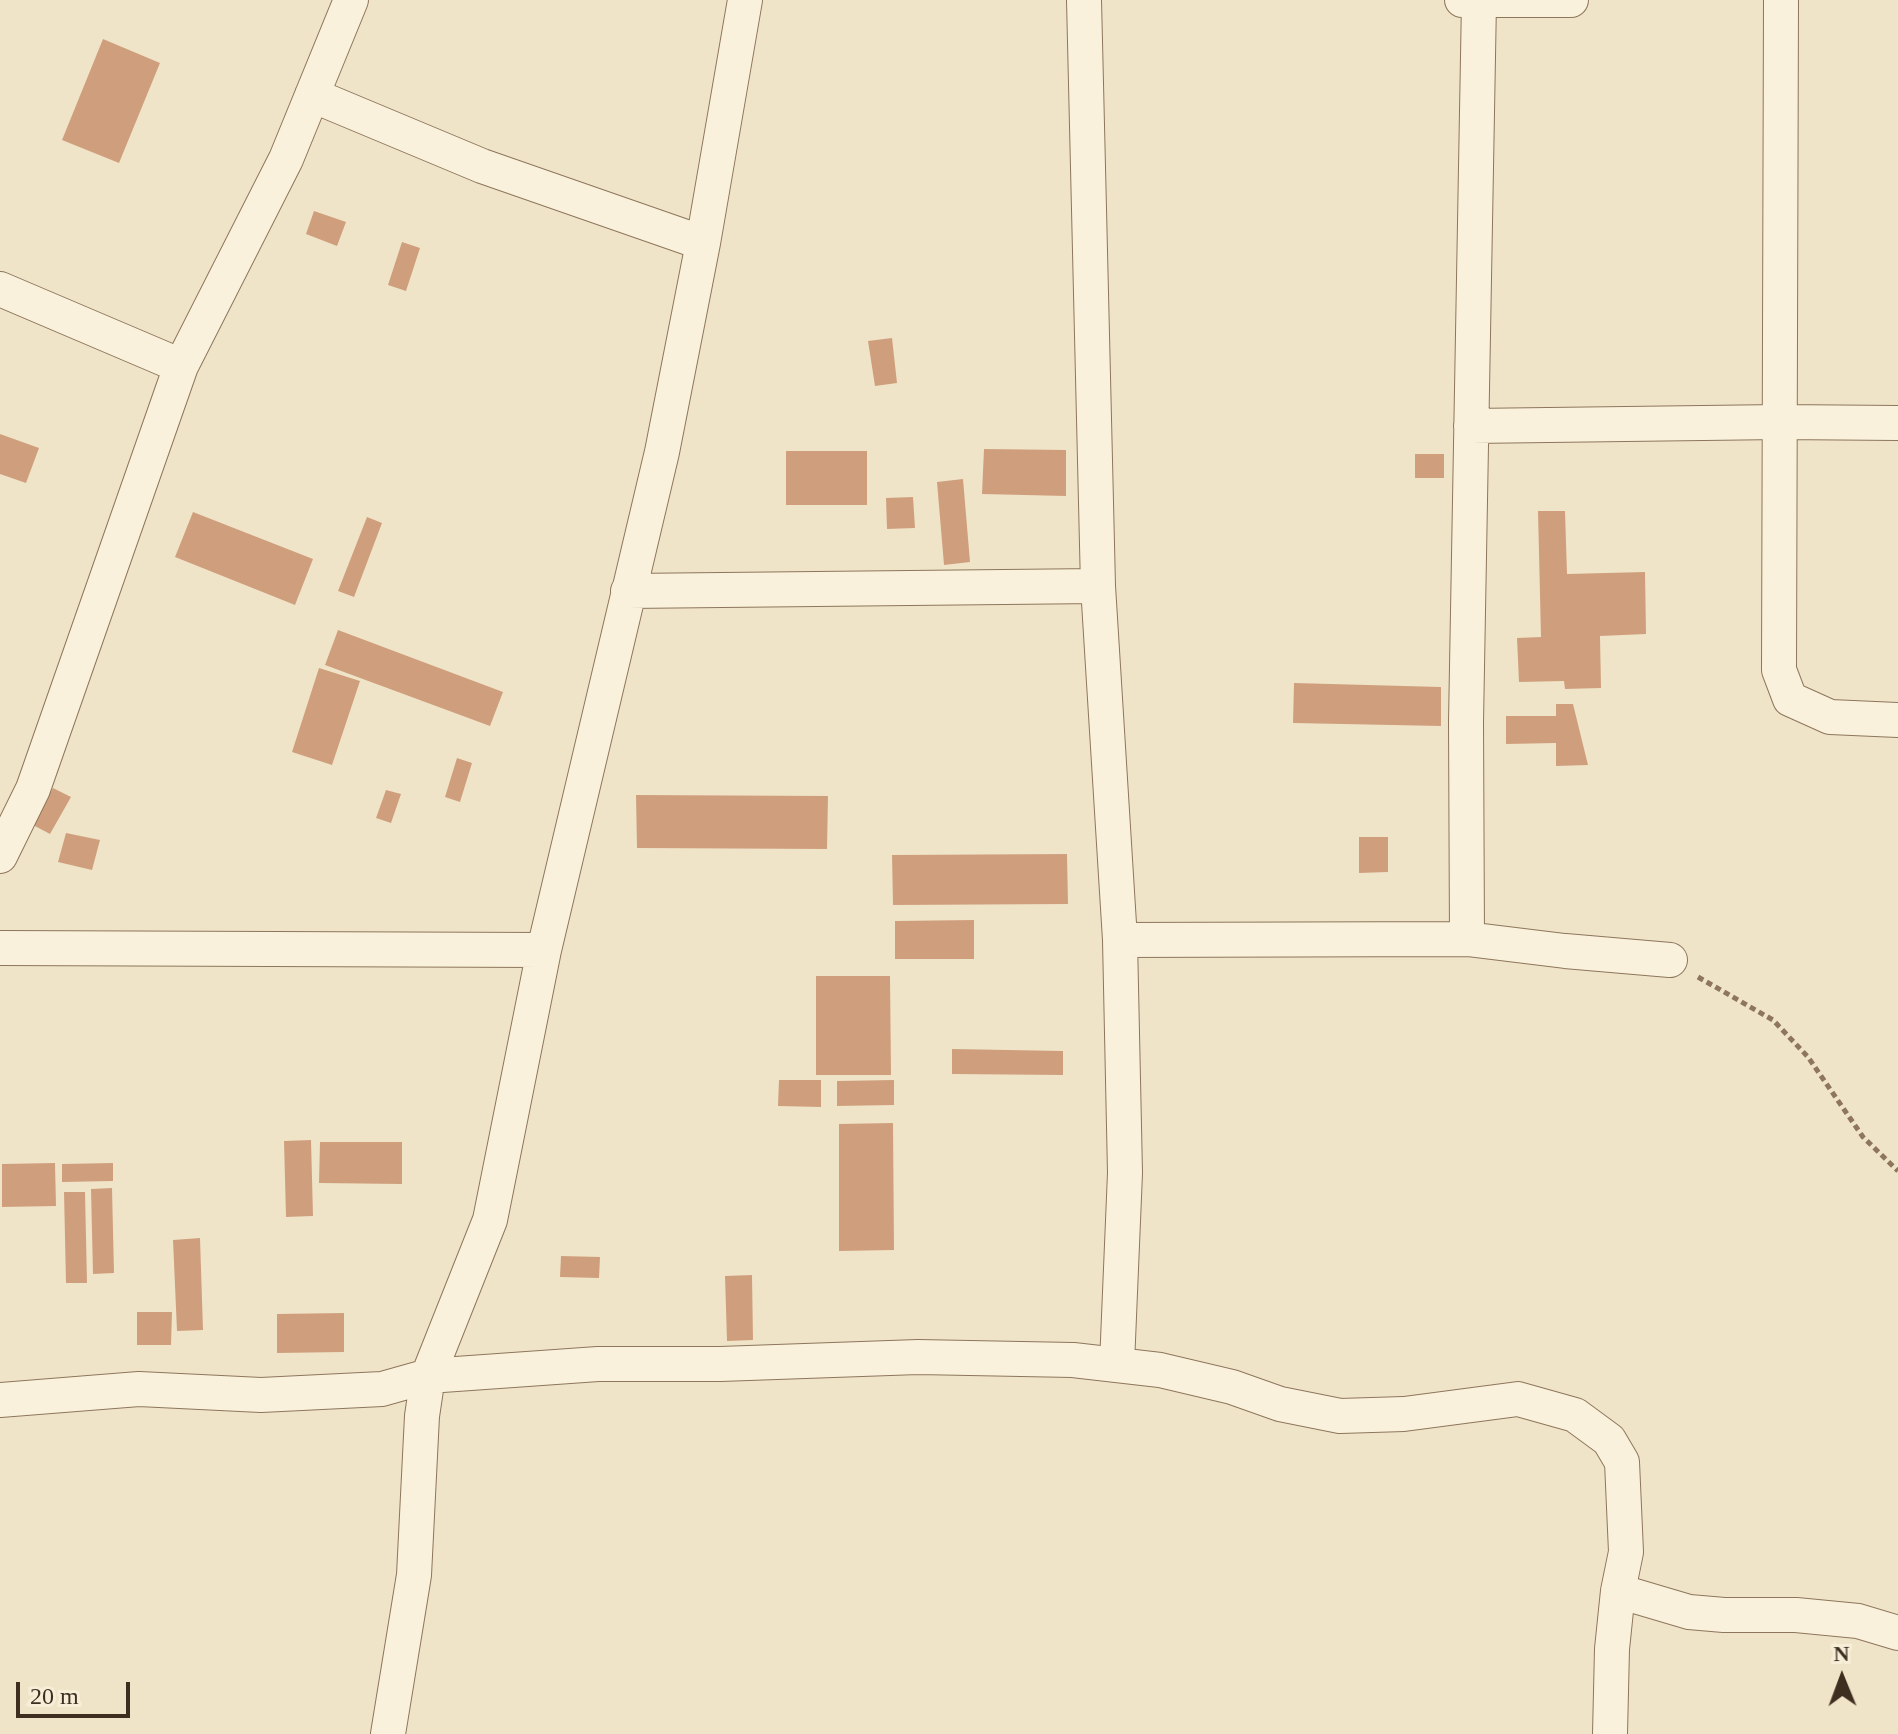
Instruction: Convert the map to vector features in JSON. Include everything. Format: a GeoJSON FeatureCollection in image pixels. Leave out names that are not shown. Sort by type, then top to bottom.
{"type":"FeatureCollection","features":[{"type":"Feature","properties":{"kind":"street"},"geometry":{"type":"LineString","coordinates":[[0,856],[33,789],[181,366],[286,159],[351,0]]}},
{"type":"Feature","properties":{"kind":"street"},"geometry":{"type":"LineString","coordinates":[[388,1734],[414,1575],[422,1416],[428,1376],[490,1220],[544,950],[662,452],[703,243],[745,0]]}},
{"type":"Feature","properties":{"kind":"street"},"geometry":{"type":"LineString","coordinates":[[1084,0],[1098,586],[1120,940],[1125,1173],[1117,1364]]}},
{"type":"Feature","properties":{"kind":"street"},"geometry":{"type":"LineString","coordinates":[[1462,0],[1571,0]]}},
{"type":"Feature","properties":{"kind":"street"},"geometry":{"type":"LineString","coordinates":[[1781,0],[1779,670],[1790,699],[1830,717],[1898,720]]}},
{"type":"Feature","properties":{"kind":"street"},"geometry":{"type":"LineString","coordinates":[[1467,939],[1466,722],[1479,1]]}},
{"type":"Feature","properties":{"kind":"street"},"geometry":{"type":"LineString","coordinates":[[312,95],[482,166],[703,243]]}},
{"type":"Feature","properties":{"kind":"street"},"geometry":{"type":"LineString","coordinates":[[0,289],[181,366]]}},
{"type":"Feature","properties":{"kind":"street"},"geometry":{"type":"LineString","coordinates":[[1471,426],[1898,423]]}},
{"type":"Feature","properties":{"kind":"street"},"geometry":{"type":"LineString","coordinates":[[628,591],[1098,586]]}},
{"type":"Feature","properties":{"kind":"street"},"geometry":{"type":"LineString","coordinates":[[1120,940],[1467,939],[1670,960]]}},
{"type":"Feature","properties":{"kind":"street"},"geometry":{"type":"LineString","coordinates":[[0,948],[544,950]]}},
{"type":"Feature","properties":{"kind":"street"},"geometry":{"type":"LineString","coordinates":[[0,1400],[139,1389],[261,1395],[382,1389],[428,1376],[598,1364],[720,1364],[918,1357],[1051,1360],[1160,1370],[1232,1387],[1280,1404],[1340,1416],[1404,1414],[1518,1399],[1575,1415],[1609,1440],[1622,1462],[1626,1552],[1612,1649],[1610,1734]]}},
{"type":"Feature","properties":{"kind":"street"},"geometry":{"type":"LineString","coordinates":[[1618,1591],[1689,1612],[1796,1615],[1858,1621],[1898,1633]]}},
{"type":"Feature","properties":{"kind":"path"},"geometry":{"type":"LineString","coordinates":[[1670,960],[1773,1020],[1808,1057],[1863,1137],[1898,1171]]}},
{"type":"Feature","properties":{"kind":"building"},"geometry":{"type":"Polygon","coordinates":[[[103,39],[160,63],[119,163],[62,140],[103,39]]]}},
{"type":"Feature","properties":{"kind":"building"},"geometry":{"type":"Polygon","coordinates":[[[314,211],[346,222],[337,246],[306,234],[314,211]]]}},
{"type":"Feature","properties":{"kind":"building"},"geometry":{"type":"Polygon","coordinates":[[[402,242],[420,248],[406,291],[388,285],[402,242]]]}},
{"type":"Feature","properties":{"kind":"building"},"geometry":{"type":"Polygon","coordinates":[[[892,338],[897,383],[875,386],[868,341],[892,338]]]}},
{"type":"Feature","properties":{"kind":"building"},"geometry":{"type":"Polygon","coordinates":[[[0,434],[39,448],[26,483],[0,474],[0,434]]]}},
{"type":"Feature","properties":{"kind":"building"},"geometry":{"type":"Polygon","coordinates":[[[984,449],[1066,450],[1066,496],[982,494],[984,449]]]}},
{"type":"Feature","properties":{"kind":"building"},"geometry":{"type":"Polygon","coordinates":[[[786,451],[867,451],[867,505],[786,505],[786,451]]]}},
{"type":"Feature","properties":{"kind":"building"},"geometry":{"type":"Polygon","coordinates":[[[1415,454],[1444,454],[1444,478],[1415,478],[1415,454]]]}},
{"type":"Feature","properties":{"kind":"building"},"geometry":{"type":"Polygon","coordinates":[[[963,479],[970,562],[944,565],[937,482],[963,479]]]}},
{"type":"Feature","properties":{"kind":"building"},"geometry":{"type":"Polygon","coordinates":[[[913,497],[915,528],[887,529],[886,498],[913,497]]]}},
{"type":"Feature","properties":{"kind":"building"},"geometry":{"type":"Polygon","coordinates":[[[1538,511],[1565,511],[1567,574],[1645,572],[1646,634],[1600,636],[1601,688],[1565,689],[1564,681],[1519,682],[1517,638],[1541,637],[1538,511]]]}},
{"type":"Feature","properties":{"kind":"building"},"geometry":{"type":"Polygon","coordinates":[[[193,512],[313,559],[295,605],[175,557],[193,512]]]}},
{"type":"Feature","properties":{"kind":"building"},"geometry":{"type":"Polygon","coordinates":[[[367,517],[382,523],[354,597],[338,591],[367,517]]]}},
{"type":"Feature","properties":{"kind":"building"},"geometry":{"type":"Polygon","coordinates":[[[338,630],[503,692],[490,726],[325,665],[338,630]]]}},
{"type":"Feature","properties":{"kind":"building"},"geometry":{"type":"Polygon","coordinates":[[[319,668],[360,681],[332,765],[292,752],[319,668]]]}},
{"type":"Feature","properties":{"kind":"building"},"geometry":{"type":"Polygon","coordinates":[[[1294,683],[1441,687],[1441,726],[1293,723],[1294,683]]]}},
{"type":"Feature","properties":{"kind":"building"},"geometry":{"type":"Polygon","coordinates":[[[1556,704],[1573,704],[1588,765],[1556,766],[1556,743],[1506,744],[1506,716],[1556,716],[1556,704]]]}},
{"type":"Feature","properties":{"kind":"building"},"geometry":{"type":"Polygon","coordinates":[[[457,758],[472,763],[460,802],[445,797],[457,758]]]}},
{"type":"Feature","properties":{"kind":"building"},"geometry":{"type":"Polygon","coordinates":[[[53,788],[71,797],[50,834],[33,825],[53,788]]]}},
{"type":"Feature","properties":{"kind":"building"},"geometry":{"type":"Polygon","coordinates":[[[386,790],[401,794],[391,823],[376,818],[386,790]]]}},
{"type":"Feature","properties":{"kind":"building"},"geometry":{"type":"Polygon","coordinates":[[[636,795],[828,796],[827,849],[637,848],[636,795]]]}},
{"type":"Feature","properties":{"kind":"building"},"geometry":{"type":"Polygon","coordinates":[[[66,833],[100,840],[92,870],[58,862],[66,833]]]}},
{"type":"Feature","properties":{"kind":"building"},"geometry":{"type":"Polygon","coordinates":[[[1359,837],[1388,837],[1388,872],[1359,873],[1359,837]]]}},
{"type":"Feature","properties":{"kind":"building"},"geometry":{"type":"Polygon","coordinates":[[[1067,854],[1068,904],[893,905],[892,855],[1067,854]]]}},
{"type":"Feature","properties":{"kind":"building"},"geometry":{"type":"Polygon","coordinates":[[[974,920],[974,959],[895,959],[895,921],[974,920]]]}},
{"type":"Feature","properties":{"kind":"building"},"geometry":{"type":"Polygon","coordinates":[[[816,976],[890,976],[891,1075],[816,1075],[816,976]]]}},
{"type":"Feature","properties":{"kind":"building"},"geometry":{"type":"Polygon","coordinates":[[[952,1049],[1063,1051],[1063,1075],[952,1074],[952,1049]]]}},
{"type":"Feature","properties":{"kind":"building"},"geometry":{"type":"Polygon","coordinates":[[[779,1080],[821,1080],[821,1107],[778,1106],[779,1080]]]}},
{"type":"Feature","properties":{"kind":"building"},"geometry":{"type":"Polygon","coordinates":[[[894,1080],[894,1105],[837,1106],[837,1081],[894,1080]]]}},
{"type":"Feature","properties":{"kind":"building"},"geometry":{"type":"Polygon","coordinates":[[[893,1123],[894,1250],[839,1251],[839,1124],[893,1123]]]}},
{"type":"Feature","properties":{"kind":"building"},"geometry":{"type":"Polygon","coordinates":[[[311,1140],[313,1216],[286,1217],[284,1141],[311,1140]]]}},
{"type":"Feature","properties":{"kind":"building"},"geometry":{"type":"Polygon","coordinates":[[[320,1142],[402,1142],[402,1184],[319,1183],[320,1142]]]}},
{"type":"Feature","properties":{"kind":"building"},"geometry":{"type":"Polygon","coordinates":[[[55,1163],[56,1206],[2,1207],[2,1164],[55,1163]]]}},
{"type":"Feature","properties":{"kind":"building"},"geometry":{"type":"Polygon","coordinates":[[[113,1163],[113,1181],[62,1182],[62,1164],[113,1163]]]}},
{"type":"Feature","properties":{"kind":"building"},"geometry":{"type":"Polygon","coordinates":[[[112,1188],[114,1273],[93,1274],[91,1189],[112,1188]]]}},
{"type":"Feature","properties":{"kind":"building"},"geometry":{"type":"Polygon","coordinates":[[[64,1192],[85,1192],[87,1283],[66,1283],[64,1192]]]}},
{"type":"Feature","properties":{"kind":"building"},"geometry":{"type":"Polygon","coordinates":[[[200,1238],[203,1330],[177,1331],[173,1240],[200,1238]]]}},
{"type":"Feature","properties":{"kind":"building"},"geometry":{"type":"Polygon","coordinates":[[[561,1256],[600,1257],[599,1278],[560,1277],[561,1256]]]}},
{"type":"Feature","properties":{"kind":"building"},"geometry":{"type":"Polygon","coordinates":[[[752,1275],[753,1340],[727,1341],[725,1276],[752,1275]]]}},
{"type":"Feature","properties":{"kind":"building"},"geometry":{"type":"Polygon","coordinates":[[[137,1312],[172,1312],[171,1345],[137,1345],[137,1312]]]}},
{"type":"Feature","properties":{"kind":"building"},"geometry":{"type":"Polygon","coordinates":[[[344,1313],[344,1352],[277,1353],[277,1314],[344,1313]]]}}]}
